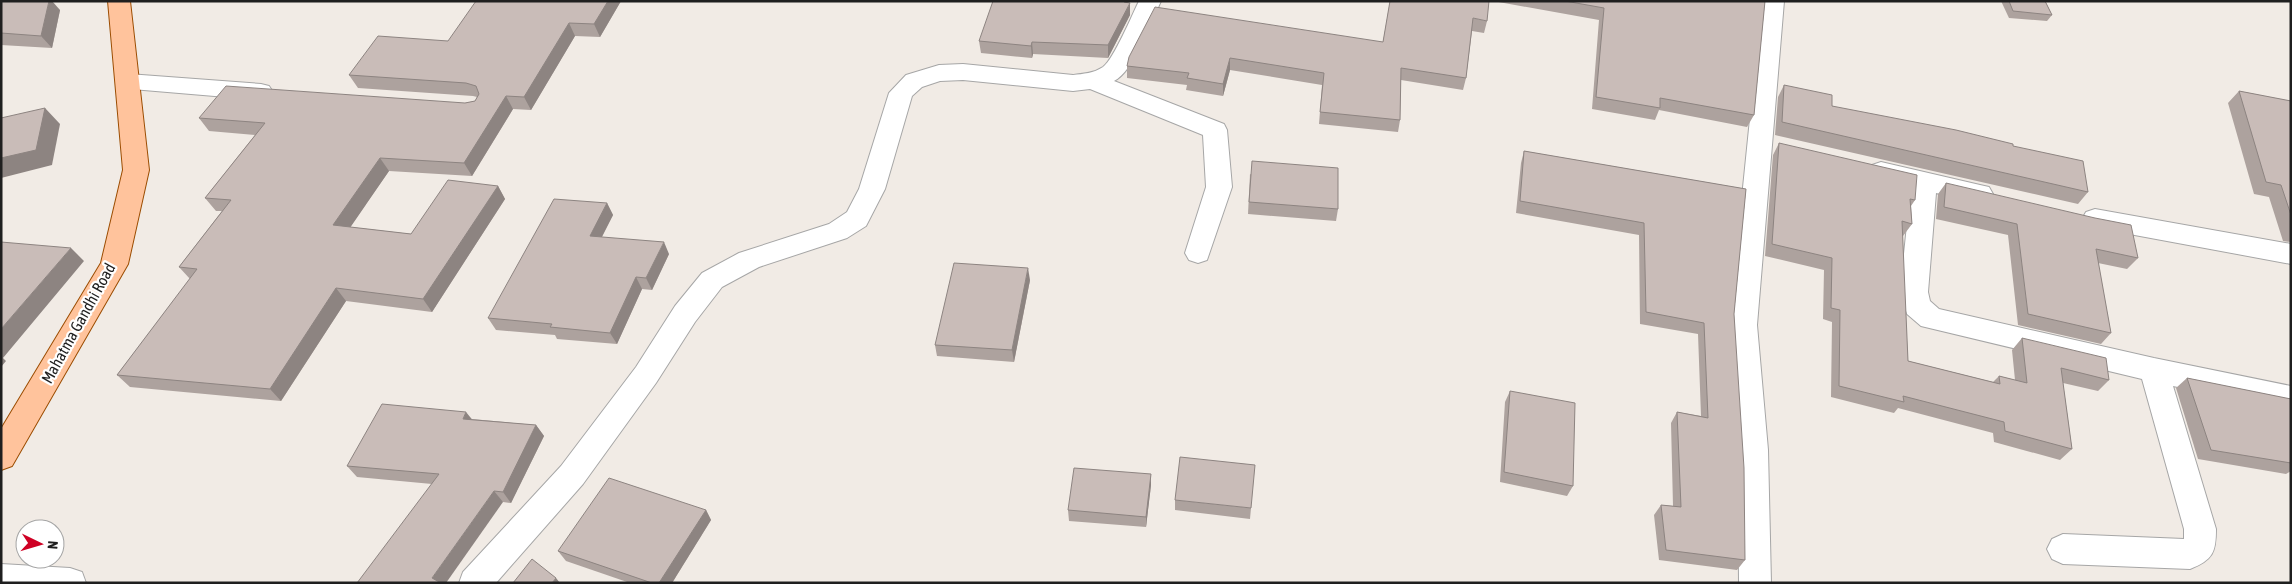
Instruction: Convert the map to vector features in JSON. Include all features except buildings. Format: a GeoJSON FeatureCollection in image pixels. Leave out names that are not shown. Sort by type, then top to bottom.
{"type":"FeatureCollection","features":[{"type":"Feature","properties":{"kind":"main road","name":"Mahatma Gandhi Road"},"geometry":{"type":"LineString","coordinates":[[1,457],[114,264],[136,170],[119,1]]}},
{"type":"Feature","properties":{"kind":"street"},"geometry":{"type":"LineString","coordinates":[[476,583],[572,475],[646,375],[685,314],[712,280],[748,260],[838,231],[857,219],[872,189],[901,93],[914,81],[939,73],[964,72],[1073,83],[1092,82],[1112,72],[1121,60],[1150,1]]}},
{"type":"Feature","properties":{"kind":"street"},"geometry":{"type":"LineString","coordinates":[[1756,583],[1753,450],[1743,325],[1770,144],[1773,1]]}},
{"type":"Feature","properties":{"kind":"street"},"geometry":{"type":"LineString","coordinates":[[128,82],[286,93]]}},
{"type":"Feature","properties":{"kind":"street"},"geometry":{"type":"LineString","coordinates":[[1092,82],[1215,130],[1219,188],[1198,253]]}},
{"type":"Feature","properties":{"kind":"street"},"geometry":{"type":"LineString","coordinates":[[1856,165],[2000,198]]}},
{"type":"Feature","properties":{"kind":"street"},"geometry":{"type":"LineString","coordinates":[[1924,181],[1914,292],[1917,306],[1931,318],[2154,370],[2291,398]]}},
{"type":"Feature","properties":{"kind":"street"},"geometry":{"type":"LineString","coordinates":[[2076,216],[2291,254]]}},
{"type":"Feature","properties":{"kind":"street"},"geometry":{"type":"LineString","coordinates":[[2063,549],[2190,554],[2200,546],[2200,529],[2154,370]]}},
{"type":"Feature","properties":{"kind":"street"},"geometry":{"type":"LineString","coordinates":[[1,579],[70,583]]}}]}
